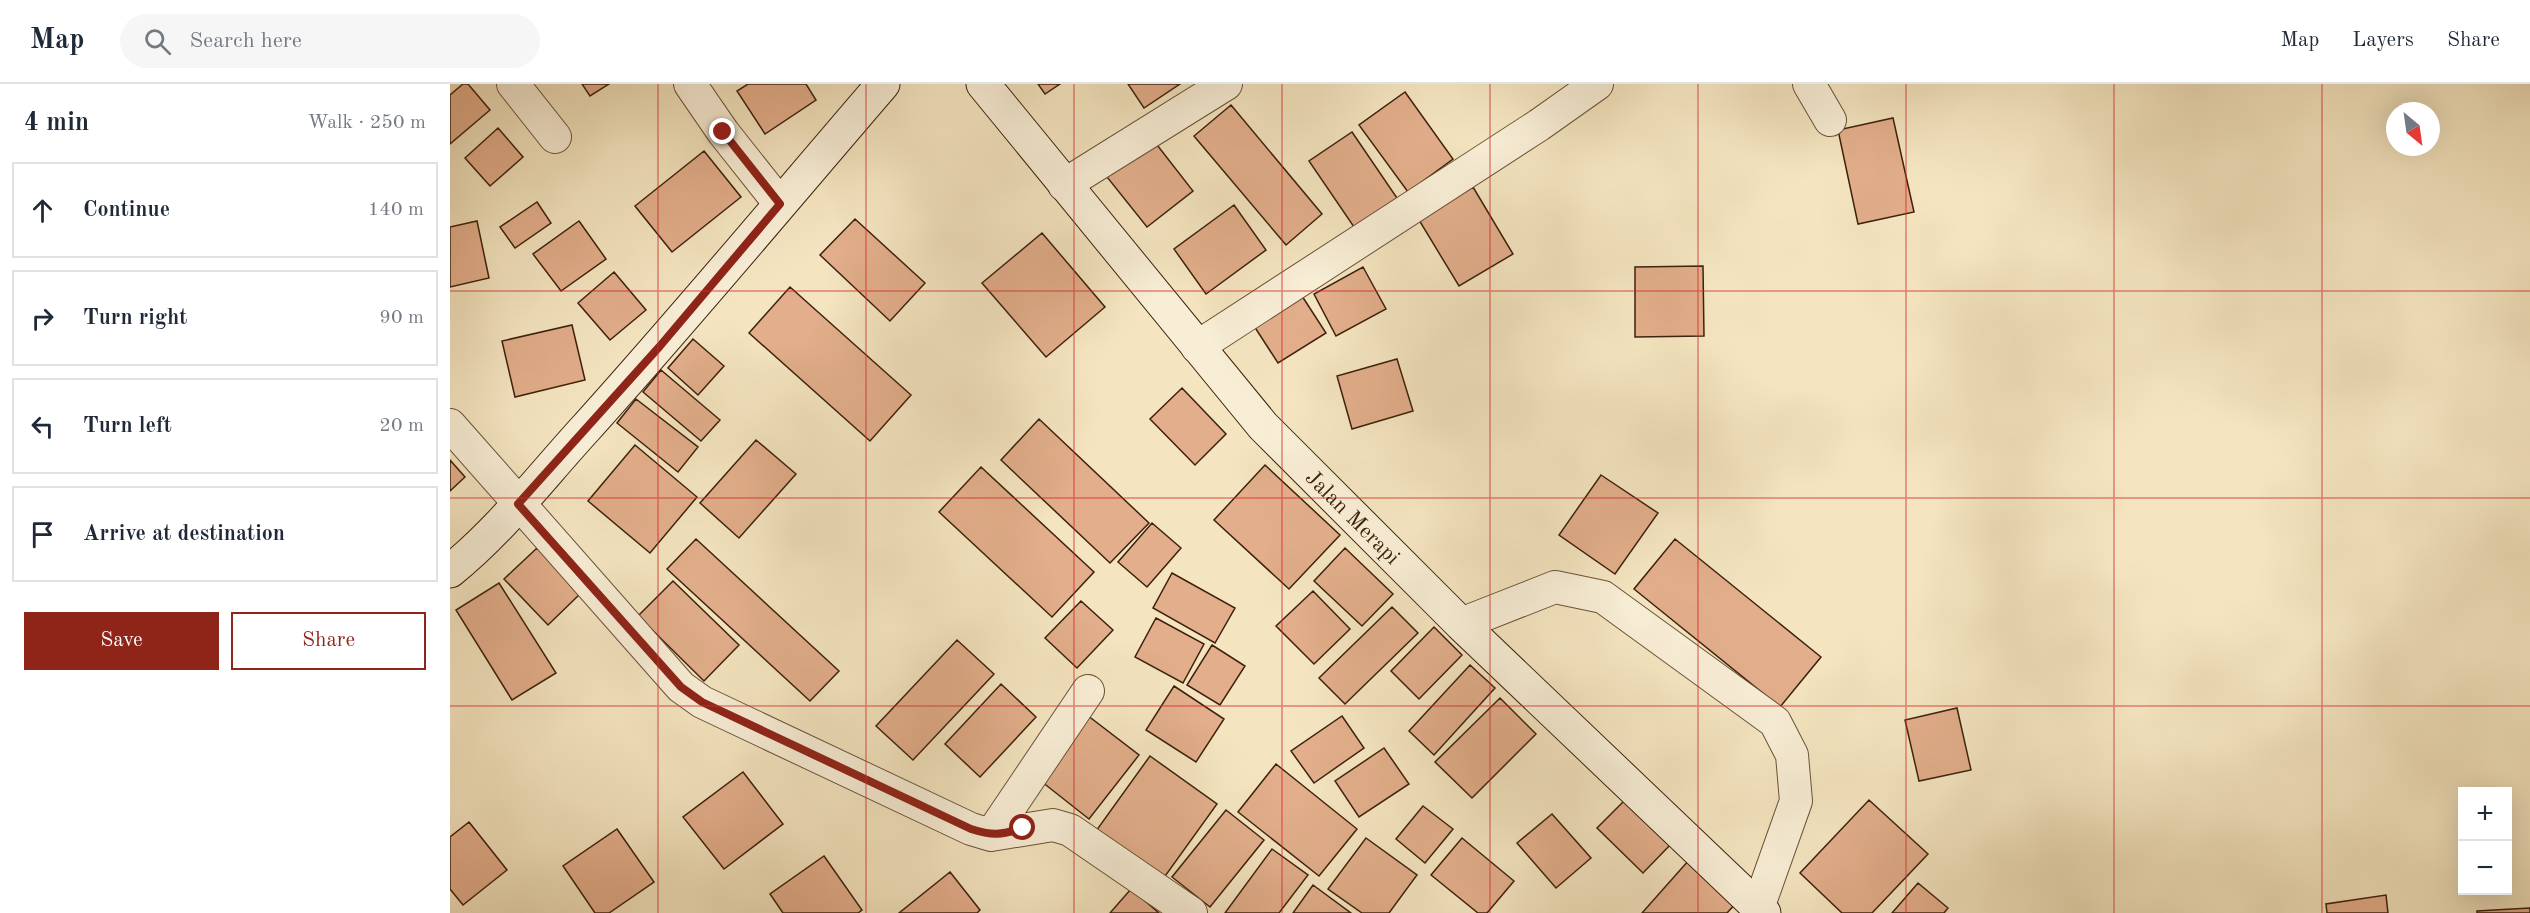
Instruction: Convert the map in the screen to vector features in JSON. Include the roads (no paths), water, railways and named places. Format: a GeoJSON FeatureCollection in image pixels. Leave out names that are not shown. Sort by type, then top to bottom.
{"type":"FeatureCollection","features":[{"type":"Feature","properties":{"kind":"street"},"geometry":{"type":"LineString","coordinates":[[513,84],[555,137]]}},
{"type":"Feature","properties":{"kind":"street"},"geometry":{"type":"LineString","coordinates":[[690,84],[723,132],[780,204]]}},
{"type":"Feature","properties":{"kind":"street"},"geometry":{"type":"LineString","coordinates":[[450,571],[472,553],[518,504],[660,346],[883,84]]}},
{"type":"Feature","properties":{"kind":"street","name":"Jalan Merapi"},"geometry":{"type":"LineString","coordinates":[[983,84],[1263,426],[1461,624],[1761,910]]}},
{"type":"Feature","properties":{"kind":"street"},"geometry":{"type":"LineString","coordinates":[[1064,185],[1226,84]]}},
{"type":"Feature","properties":{"kind":"street"},"geometry":{"type":"LineString","coordinates":[[1197,347],[1539,125],[1597,84]]}},
{"type":"Feature","properties":{"kind":"street"},"geometry":{"type":"LineString","coordinates":[[1809,84],[1830,120]]}},
{"type":"Feature","properties":{"kind":"street"},"geometry":{"type":"LineString","coordinates":[[450,425],[681,687],[702,702],[971,829],[991,835],[1053,825],[1070,830],[1191,913]]}},
{"type":"Feature","properties":{"kind":"street"},"geometry":{"type":"LineString","coordinates":[[1461,624],[1555,587],[1603,597],[1775,722],[1792,755],[1796,801],[1761,910]]}},
{"type":"Feature","properties":{"kind":"street"},"geometry":{"type":"LineString","coordinates":[[991,835],[1088,691]]}}]}
